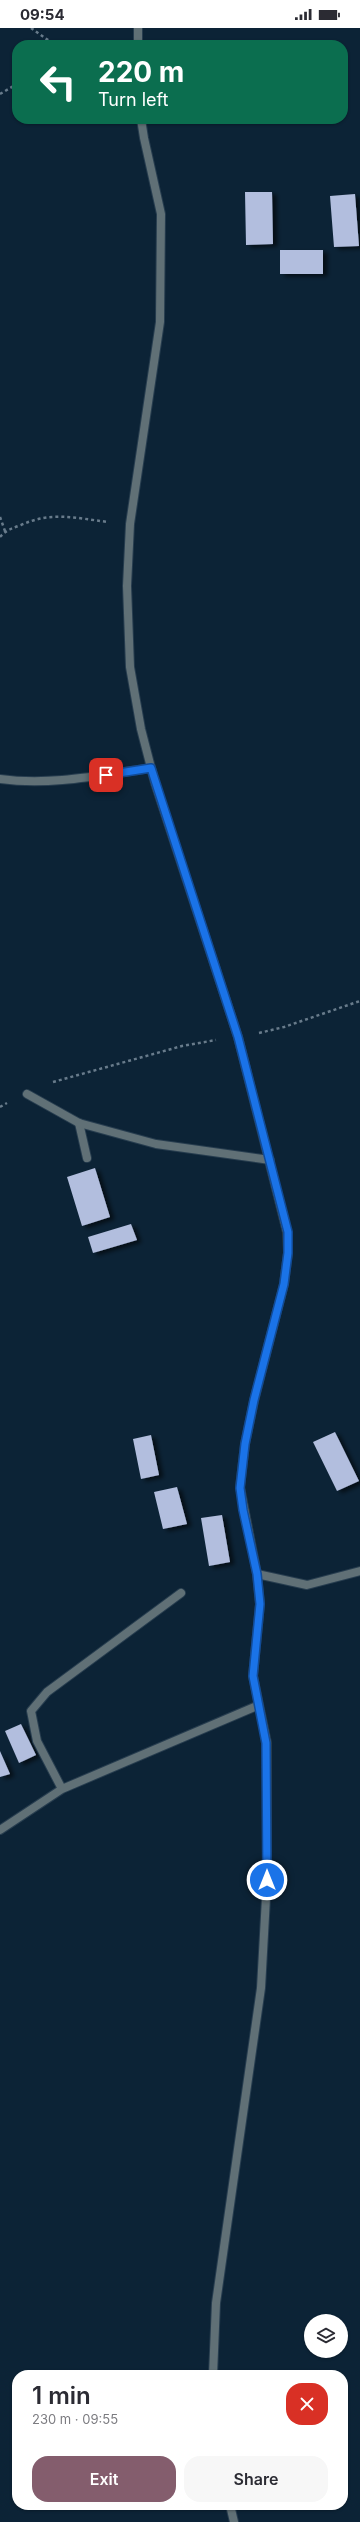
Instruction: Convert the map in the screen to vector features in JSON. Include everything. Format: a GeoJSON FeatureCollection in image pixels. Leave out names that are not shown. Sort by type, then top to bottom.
{"type":"FeatureCollection","features":[{"type":"Feature","properties":{"kind":"street"},"geometry":{"type":"LineString","coordinates":[[138,28],[138,40]]}},
{"type":"Feature","properties":{"kind":"street"},"geometry":{"type":"LineString","coordinates":[[143,124],[144,138],[161,214],[160,322],[130,524],[127,586],[130,667],[141,730],[151,768],[238,1037],[288,1232],[288,1253],[284,1284],[245,1444],[240,1488],[243,1510],[257,1574],[260,1604],[253,1676],[266,1743],[267,1880],[261,1988],[216,2303],[213,2370]]}},
{"type":"Feature","properties":{"kind":"street"},"geometry":{"type":"LineString","coordinates":[[0,779],[20,782],[60,781],[151,768]]}},
{"type":"Feature","properties":{"kind":"street"},"geometry":{"type":"LineString","coordinates":[[27,1094],[79,1123],[156,1144],[270,1160]]}},
{"type":"Feature","properties":{"kind":"street"},"geometry":{"type":"LineString","coordinates":[[79,1123],[87,1158]]}},
{"type":"Feature","properties":{"kind":"street"},"geometry":{"type":"LineString","coordinates":[[257,1574],[307,1585],[360,1571]]}},
{"type":"Feature","properties":{"kind":"street"},"geometry":{"type":"LineString","coordinates":[[62,1789],[36,1741],[31,1711],[47,1692],[181,1593]]}},
{"type":"Feature","properties":{"kind":"street"},"geometry":{"type":"LineString","coordinates":[[0,1830],[62,1789],[259,1705]]}},
{"type":"Feature","properties":{"kind":"street"},"geometry":{"type":"LineString","coordinates":[[231,2510],[234,2522]]}},
{"type":"Feature","properties":{"kind":"path"},"geometry":{"type":"LineString","coordinates":[[31,28],[48,40]]}},
{"type":"Feature","properties":{"kind":"path"},"geometry":{"type":"LineString","coordinates":[[0,94],[12,87]]}},
{"type":"Feature","properties":{"kind":"path"},"geometry":{"type":"LineString","coordinates":[[0,537],[5,531],[51,515],[130,524]]}},
{"type":"Feature","properties":{"kind":"path"},"geometry":{"type":"LineString","coordinates":[[0,517],[5,531]]}},
{"type":"Feature","properties":{"kind":"path"},"geometry":{"type":"LineString","coordinates":[[0,1107],[62,1078],[182,1046],[238,1037],[284,1027],[360,1001]]}},
{"type":"Feature","properties":{"kind":"building"},"geometry":{"type":"Polygon","coordinates":[[[245,192],[272,192],[273,244],[246,245],[245,192]]]}},
{"type":"Feature","properties":{"kind":"building"},"geometry":{"type":"Polygon","coordinates":[[[355,194],[359,246],[334,247],[330,196],[355,194]]]}},
{"type":"Feature","properties":{"kind":"building"},"geometry":{"type":"Polygon","coordinates":[[[280,250],[323,250],[323,274],[280,274],[280,250]]]}},
{"type":"Feature","properties":{"kind":"building"},"geometry":{"type":"Polygon","coordinates":[[[95,1168],[110,1217],[82,1226],[67,1177],[95,1168]]]}},
{"type":"Feature","properties":{"kind":"building"},"geometry":{"type":"Polygon","coordinates":[[[131,1224],[137,1240],[93,1253],[88,1237],[131,1224]]]}},
{"type":"Feature","properties":{"kind":"building"},"geometry":{"type":"Polygon","coordinates":[[[335,1432],[359,1481],[337,1491],[313,1442],[335,1432]]]}},
{"type":"Feature","properties":{"kind":"building"},"geometry":{"type":"Polygon","coordinates":[[[151,1435],[159,1475],[141,1479],[133,1439],[151,1435]]]}},
{"type":"Feature","properties":{"kind":"building"},"geometry":{"type":"Polygon","coordinates":[[[177,1487],[187,1524],[163,1529],[154,1492],[177,1487]]]}},
{"type":"Feature","properties":{"kind":"building"},"geometry":{"type":"Polygon","coordinates":[[[222,1515],[230,1562],[209,1566],[201,1518],[222,1515]]]}},
{"type":"Feature","properties":{"kind":"building"},"geometry":{"type":"Polygon","coordinates":[[[21,1724],[36,1755],[19,1763],[5,1731],[21,1724]]]}},
{"type":"Feature","properties":{"kind":"building"},"geometry":{"type":"Polygon","coordinates":[[[0,1751],[10,1774],[0,1777],[0,1751]]]}},
{"type":"Feature","properties":{"kind":"route"},"geometry":{"type":"LineString","coordinates":[[106,775],[151,768],[238,1037],[288,1232],[288,1253],[284,1284],[254,1400],[245,1444],[240,1488],[243,1510],[257,1574],[260,1604],[253,1676],[266,1743],[267,1880]]}}]}
